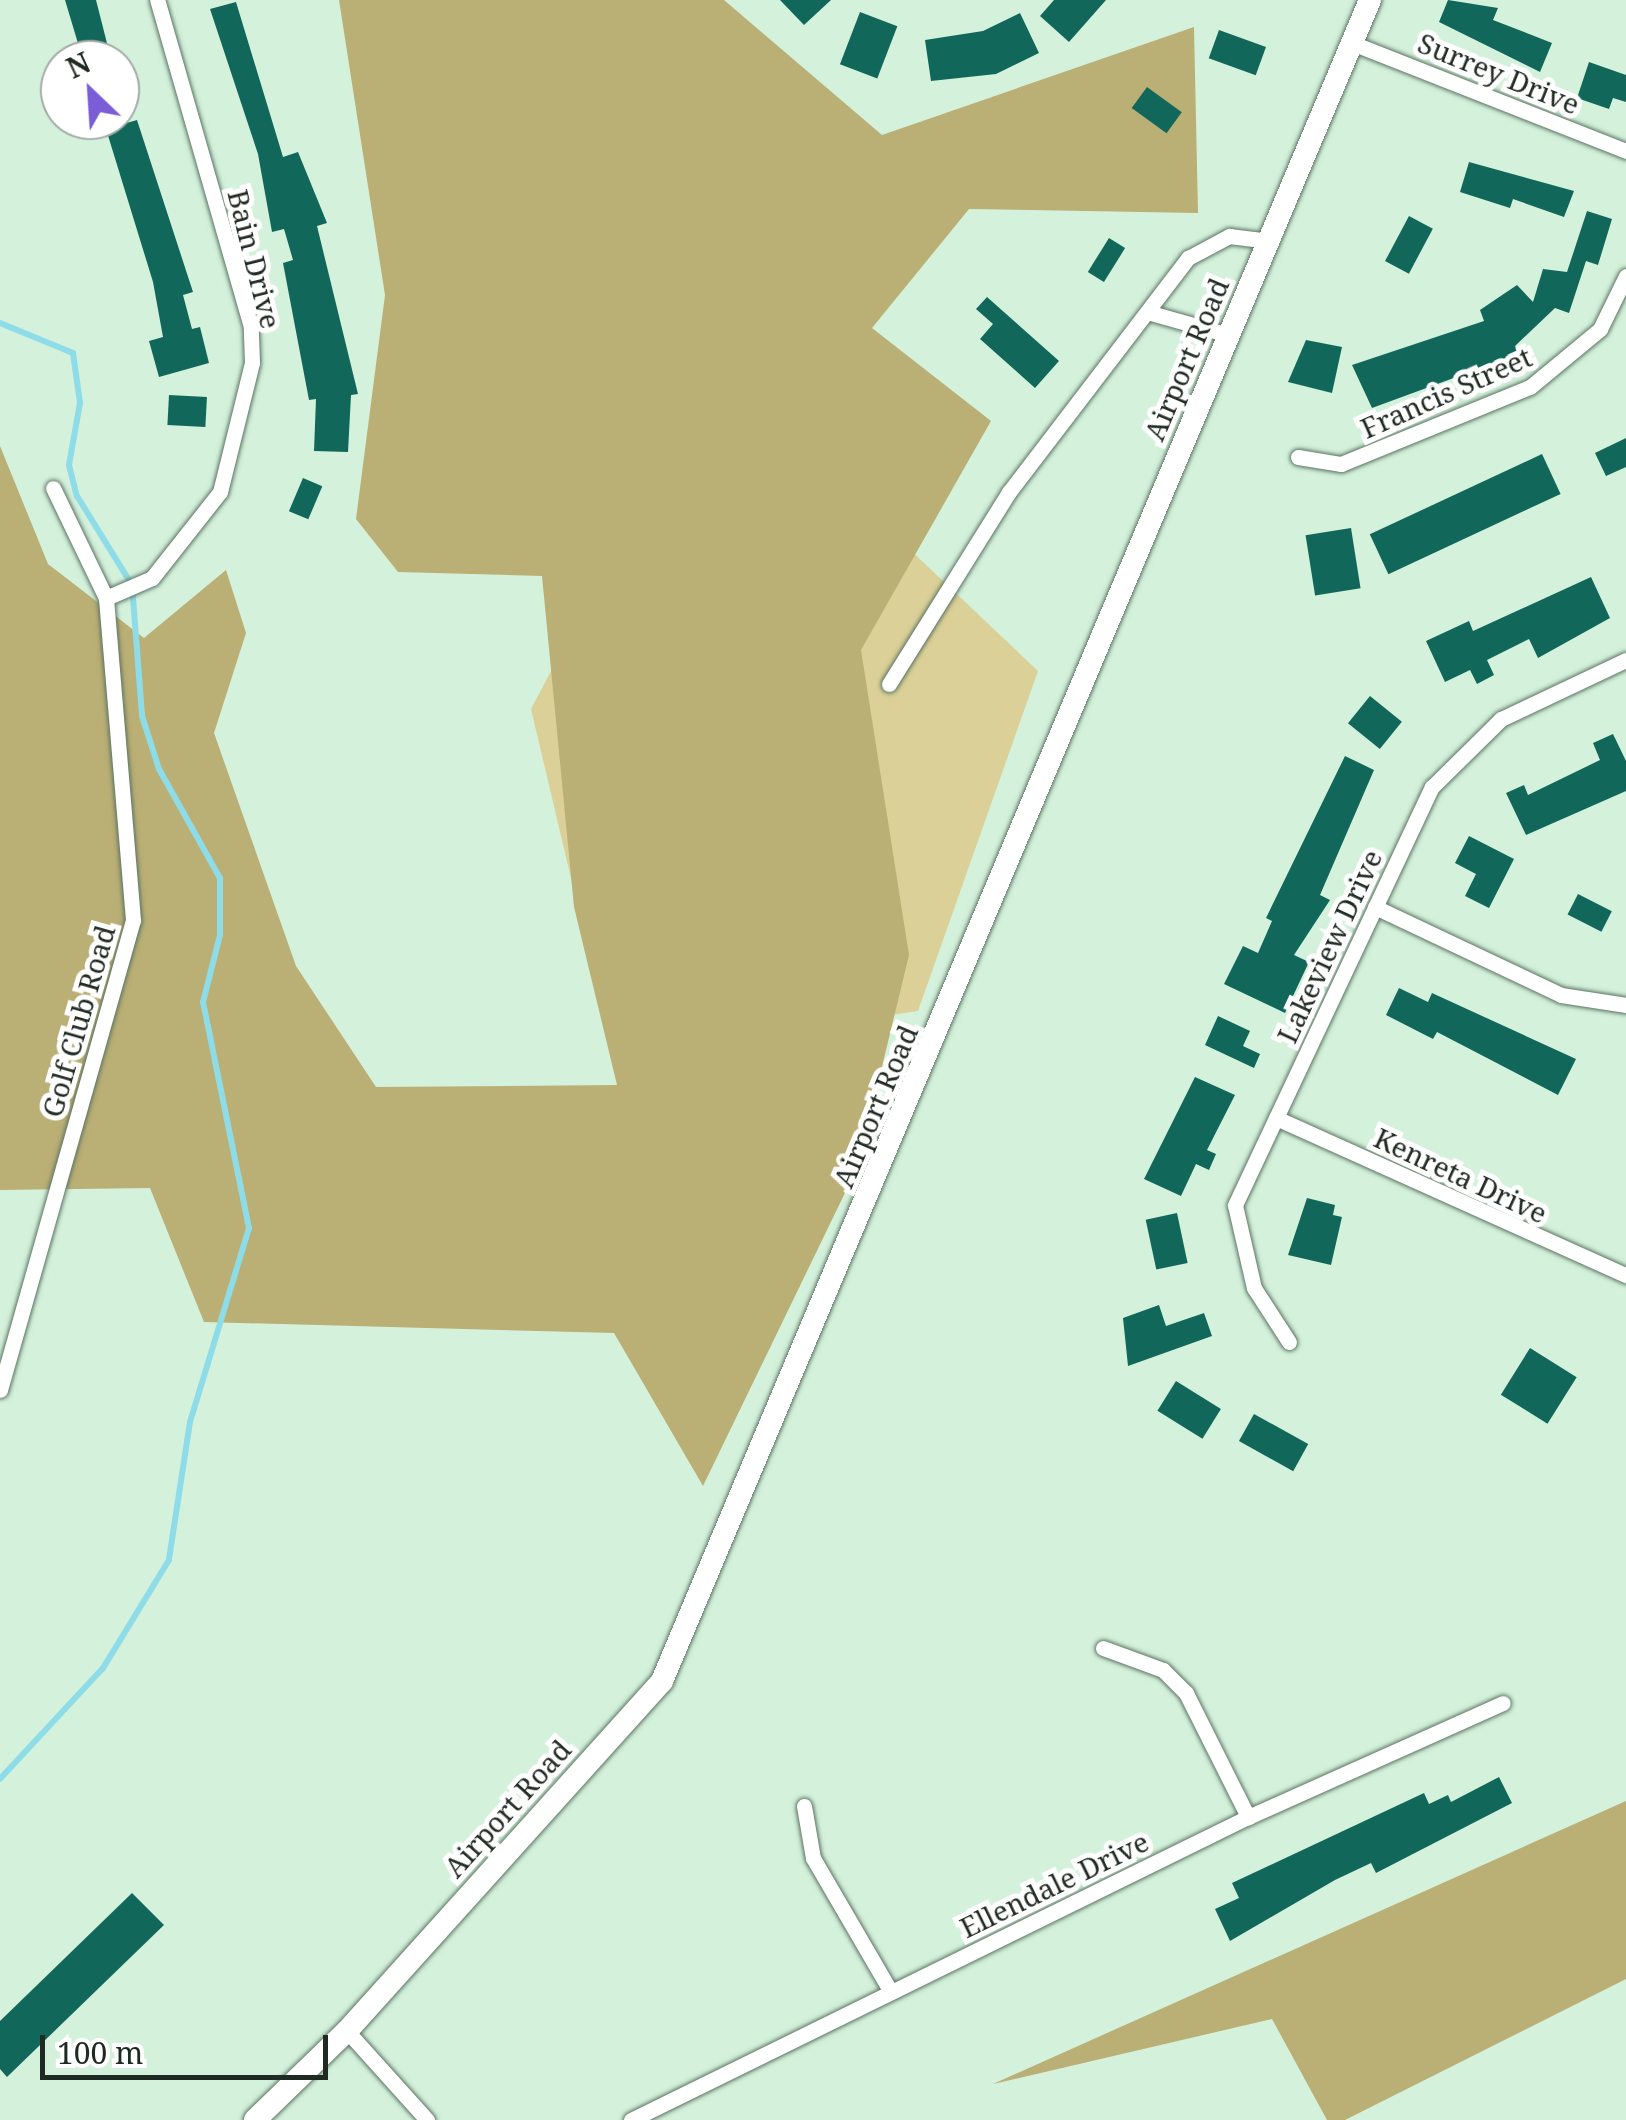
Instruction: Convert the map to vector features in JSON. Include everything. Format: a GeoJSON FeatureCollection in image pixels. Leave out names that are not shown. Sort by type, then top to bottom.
{"type":"FeatureCollection","features":[{"type":"Feature","properties":{"kind":"main road","name":"Airport Road"},"geometry":{"type":"LineString","coordinates":[[255,2120],[347,2031],[662,1681],[1370,0]]}},
{"type":"Feature","properties":{"kind":"street","name":"Bain Drive"},"geometry":{"type":"LineString","coordinates":[[106,598],[152,578],[220,492],[252,363],[251,328],[157,0]]}},
{"type":"Feature","properties":{"kind":"street","name":"Surrey Drive"},"geometry":{"type":"LineString","coordinates":[[1352,42],[1626,151]]}},
{"type":"Feature","properties":{"kind":"street"},"geometry":{"type":"LineString","coordinates":[[889,684],[1009,492],[1151,313],[1188,258],[1228,236],[1268,241]]}},
{"type":"Feature","properties":{"kind":"street","name":"Francis Street"},"geometry":{"type":"LineString","coordinates":[[1298,457],[1340,464],[1530,387],[1600,330],[1626,276]]}},
{"type":"Feature","properties":{"kind":"street"},"geometry":{"type":"LineString","coordinates":[[1151,313],[1229,334]]}},
{"type":"Feature","properties":{"kind":"street","name":"Golf Club Road"},"geometry":{"type":"LineString","coordinates":[[0,1390],[133,920],[106,598],[53,488]]}},
{"type":"Feature","properties":{"kind":"street","name":"Lakeview Drive"},"geometry":{"type":"LineString","coordinates":[[1289,1342],[1254,1288],[1236,1205],[1432,787],[1462,748],[1500,719],[1626,660]]}},
{"type":"Feature","properties":{"kind":"street"},"geometry":{"type":"LineString","coordinates":[[1376,907],[1561,995],[1626,1005]]}},
{"type":"Feature","properties":{"kind":"street","name":"Kenreta Drive"},"geometry":{"type":"LineString","coordinates":[[1276,1118],[1626,1275]]}},
{"type":"Feature","properties":{"kind":"street"},"geometry":{"type":"LineString","coordinates":[[1103,1648],[1162,1670],[1186,1693],[1248,1817]]}},
{"type":"Feature","properties":{"kind":"street","name":"Ellendale Drive"},"geometry":{"type":"LineString","coordinates":[[631,2120],[1248,1817],[1503,1703]]}},
{"type":"Feature","properties":{"kind":"street"},"geometry":{"type":"LineString","coordinates":[[804,1806],[812,1858],[891,1992]]}},
{"type":"Feature","properties":{"kind":"street"},"geometry":{"type":"LineString","coordinates":[[347,2031],[427,2120]]}},
{"type":"Feature","properties":{"kind":"shaded area"},"geometry":{"type":"Polygon","coordinates":[[[339,0],[724,0],[882,135],[1194,27],[1198,213],[969,209],[872,328],[991,421],[861,650],[909,955],[858,1166],[703,1486],[614,1333],[204,1322],[150,1188],[0,1190],[0,446],[48,564],[144,638],[226,570],[246,633],[214,733],[296,966],[376,1087],[617,1085],[574,907],[542,576],[398,572],[356,519],[385,295],[339,0]]]}},
{"type":"Feature","properties":{"kind":"shaded area"},"geometry":{"type":"Polygon","coordinates":[[[887,528],[1038,671],[918,1011],[613,1056],[531,709],[615,550],[887,528]]]}},
{"type":"Feature","properties":{"kind":"shaded area"},"geometry":{"type":"Polygon","coordinates":[[[1626,1801],[1626,1979],[1345,2120],[1327,2120],[1272,2019],[993,2084],[1626,1801]]]}},
{"type":"Feature","properties":{"kind":"building"},"geometry":{"type":"Polygon","coordinates":[[[65,0],[96,0],[106,40],[77,40],[65,0]]]}},
{"type":"Feature","properties":{"kind":"building"},"geometry":{"type":"Polygon","coordinates":[[[780,0],[831,0],[804,25],[780,0]]]}},
{"type":"Feature","properties":{"kind":"building"},"geometry":{"type":"Polygon","coordinates":[[[1054,0],[1106,0],[1069,42],[1040,16],[1054,0]]]}},
{"type":"Feature","properties":{"kind":"building"},"geometry":{"type":"Polygon","coordinates":[[[1448,0],[1498,8],[1493,20],[1552,43],[1540,72],[1439,22],[1448,0]]]}},
{"type":"Feature","properties":{"kind":"building"},"geometry":{"type":"Polygon","coordinates":[[[236,2],[283,157],[298,152],[327,223],[317,226],[358,394],[351,395],[348,452],[314,451],[316,399],[309,400],[283,263],[293,260],[284,229],[272,232],[258,154],[210,9],[236,2]]]}},
{"type":"Feature","properties":{"kind":"building"},"geometry":{"type":"Polygon","coordinates":[[[860,12],[897,26],[877,79],[840,64],[860,12]]]}},
{"type":"Feature","properties":{"kind":"building"},"geometry":{"type":"Polygon","coordinates":[[[1020,13],[1039,53],[996,74],[931,81],[925,40],[983,31],[1020,13]]]}},
{"type":"Feature","properties":{"kind":"building"},"geometry":{"type":"Polygon","coordinates":[[[1219,30],[1266,47],[1256,75],[1209,58],[1219,30]]]}},
{"type":"Feature","properties":{"kind":"building"},"geometry":{"type":"Polygon","coordinates":[[[1589,62],[1626,75],[1626,102],[1613,98],[1609,109],[1577,98],[1589,62]]]}},
{"type":"Feature","properties":{"kind":"building"},"geometry":{"type":"Polygon","coordinates":[[[1147,87],[1182,112],[1167,133],[1132,108],[1147,87]]]}},
{"type":"Feature","properties":{"kind":"building"},"geometry":{"type":"Polygon","coordinates":[[[140,129],[193,292],[183,295],[192,329],[200,327],[209,363],[159,377],[149,341],[163,337],[153,282],[109,140],[140,140],[140,129]]]}},
{"type":"Feature","properties":{"kind":"building"},"geometry":{"type":"Polygon","coordinates":[[[1469,162],[1574,191],[1564,217],[1513,199],[1510,208],[1460,192],[1469,162]]]}},
{"type":"Feature","properties":{"kind":"building"},"geometry":{"type":"Polygon","coordinates":[[[1587,211],[1612,219],[1598,265],[1586,261],[1569,313],[1555,308],[1515,346],[1519,354],[1372,408],[1352,365],[1484,321],[1480,310],[1517,285],[1533,302],[1543,269],[1567,272],[1587,211]]]}},
{"type":"Feature","properties":{"kind":"building"},"geometry":{"type":"Polygon","coordinates":[[[1409,216],[1433,229],[1409,274],[1385,261],[1409,216]]]}},
{"type":"Feature","properties":{"kind":"building"},"geometry":{"type":"Polygon","coordinates":[[[1109,238],[1125,248],[1104,282],[1088,272],[1109,238]]]}},
{"type":"Feature","properties":{"kind":"building"},"geometry":{"type":"Polygon","coordinates":[[[987,297],[1059,361],[1035,388],[980,339],[993,324],[976,309],[987,297]]]}},
{"type":"Feature","properties":{"kind":"building"},"geometry":{"type":"Polygon","coordinates":[[[1306,340],[1342,347],[1332,393],[1288,382],[1306,340]]]}},
{"type":"Feature","properties":{"kind":"building"},"geometry":{"type":"Polygon","coordinates":[[[169,395],[207,397],[205,427],[167,425],[169,395]]]}},
{"type":"Feature","properties":{"kind":"building"},"geometry":{"type":"Polygon","coordinates":[[[1626,438],[1626,467],[1606,476],[1595,453],[1626,438]]]}},
{"type":"Feature","properties":{"kind":"building"},"geometry":{"type":"Polygon","coordinates":[[[1542,454],[1561,494],[1388,574],[1370,534],[1542,454]]]}},
{"type":"Feature","properties":{"kind":"building"},"geometry":{"type":"Polygon","coordinates":[[[303,478],[322,486],[308,519],[289,511],[303,478]]]}},
{"type":"Feature","properties":{"kind":"building"},"geometry":{"type":"Polygon","coordinates":[[[1351,528],[1361,588],[1315,595],[1306,535],[1351,528]]]}},
{"type":"Feature","properties":{"kind":"building"},"geometry":{"type":"Polygon","coordinates":[[[1591,577],[1610,618],[1538,658],[1529,639],[1487,660],[1494,675],[1477,684],[1470,670],[1445,682],[1426,641],[1469,621],[1473,631],[1591,577]]]}},
{"type":"Feature","properties":{"kind":"building"},"geometry":{"type":"Polygon","coordinates":[[[1370,696],[1402,722],[1380,749],[1348,723],[1370,696]]]}},
{"type":"Feature","properties":{"kind":"building"},"geometry":{"type":"Polygon","coordinates":[[[1613,734],[1626,761],[1626,791],[1526,835],[1506,793],[1524,785],[1528,795],[1600,760],[1593,743],[1613,734]]]}},
{"type":"Feature","properties":{"kind":"building"},"geometry":{"type":"Polygon","coordinates":[[[1345,756],[1374,770],[1320,895],[1330,900],[1294,955],[1309,962],[1285,1013],[1224,984],[1243,946],[1258,953],[1272,921],[1266,918],[1345,756]]]}},
{"type":"Feature","properties":{"kind":"building"},"geometry":{"type":"Polygon","coordinates":[[[1469,836],[1514,859],[1489,908],[1465,896],[1476,874],[1455,863],[1469,836]]]}},
{"type":"Feature","properties":{"kind":"building"},"geometry":{"type":"Polygon","coordinates":[[[1578,894],[1612,911],[1601,932],[1568,914],[1578,894]]]}},
{"type":"Feature","properties":{"kind":"building"},"geometry":{"type":"Polygon","coordinates":[[[1399,988],[1428,1002],[1432,993],[1576,1059],[1558,1095],[1437,1032],[1433,1039],[1386,1015],[1399,988]]]}},
{"type":"Feature","properties":{"kind":"building"},"geometry":{"type":"Polygon","coordinates":[[[1218,1016],[1250,1031],[1243,1046],[1260,1054],[1254,1068],[1205,1045],[1218,1016]]]}},
{"type":"Feature","properties":{"kind":"building"},"geometry":{"type":"Polygon","coordinates":[[[1195,1077],[1235,1095],[1207,1150],[1216,1154],[1209,1170],[1196,1164],[1181,1196],[1144,1179],[1195,1077]]]}},
{"type":"Feature","properties":{"kind":"building"},"geometry":{"type":"Polygon","coordinates":[[[1307,1198],[1335,1205],[1333,1215],[1342,1217],[1331,1265],[1288,1255],[1307,1198]]]}},
{"type":"Feature","properties":{"kind":"building"},"geometry":{"type":"Polygon","coordinates":[[[1177,1213],[1188,1263],[1156,1270],[1146,1220],[1177,1213]]]}},
{"type":"Feature","properties":{"kind":"building"},"geometry":{"type":"Polygon","coordinates":[[[1159,1305],[1166,1326],[1204,1313],[1212,1336],[1128,1366],[1123,1318],[1159,1305]]]}},
{"type":"Feature","properties":{"kind":"building"},"geometry":{"type":"Polygon","coordinates":[[[1530,1348],[1577,1377],[1547,1424],[1501,1395],[1530,1348]]]}},
{"type":"Feature","properties":{"kind":"building"},"geometry":{"type":"Polygon","coordinates":[[[1176,1381],[1221,1409],[1202,1439],[1157,1411],[1176,1381]]]}},
{"type":"Feature","properties":{"kind":"building"},"geometry":{"type":"Polygon","coordinates":[[[1254,1414],[1308,1444],[1293,1471],[1239,1441],[1254,1414]]]}},
{"type":"Feature","properties":{"kind":"building"},"geometry":{"type":"Polygon","coordinates":[[[1499,1777],[1512,1803],[1376,1873],[1371,1863],[1335,1880],[1230,1941],[1215,1909],[1239,1898],[1232,1883],[1424,1793],[1429,1804],[1448,1795],[1451,1802],[1499,1777]]]}},
{"type":"Feature","properties":{"kind":"building"},"geometry":{"type":"Polygon","coordinates":[[[132,1893],[164,1925],[7,2077],[0,2069],[0,2021],[132,1893]]]}},
{"type":"Feature","properties":{"kind":"waterway"},"geometry":{"type":"LineString","coordinates":[[0,323],[73,353],[80,403],[69,465],[77,496],[132,585],[142,716],[159,769],[220,878],[220,935],[203,1002],[249,1228],[190,1422],[169,1560],[103,1668],[0,1779]]}}]}
